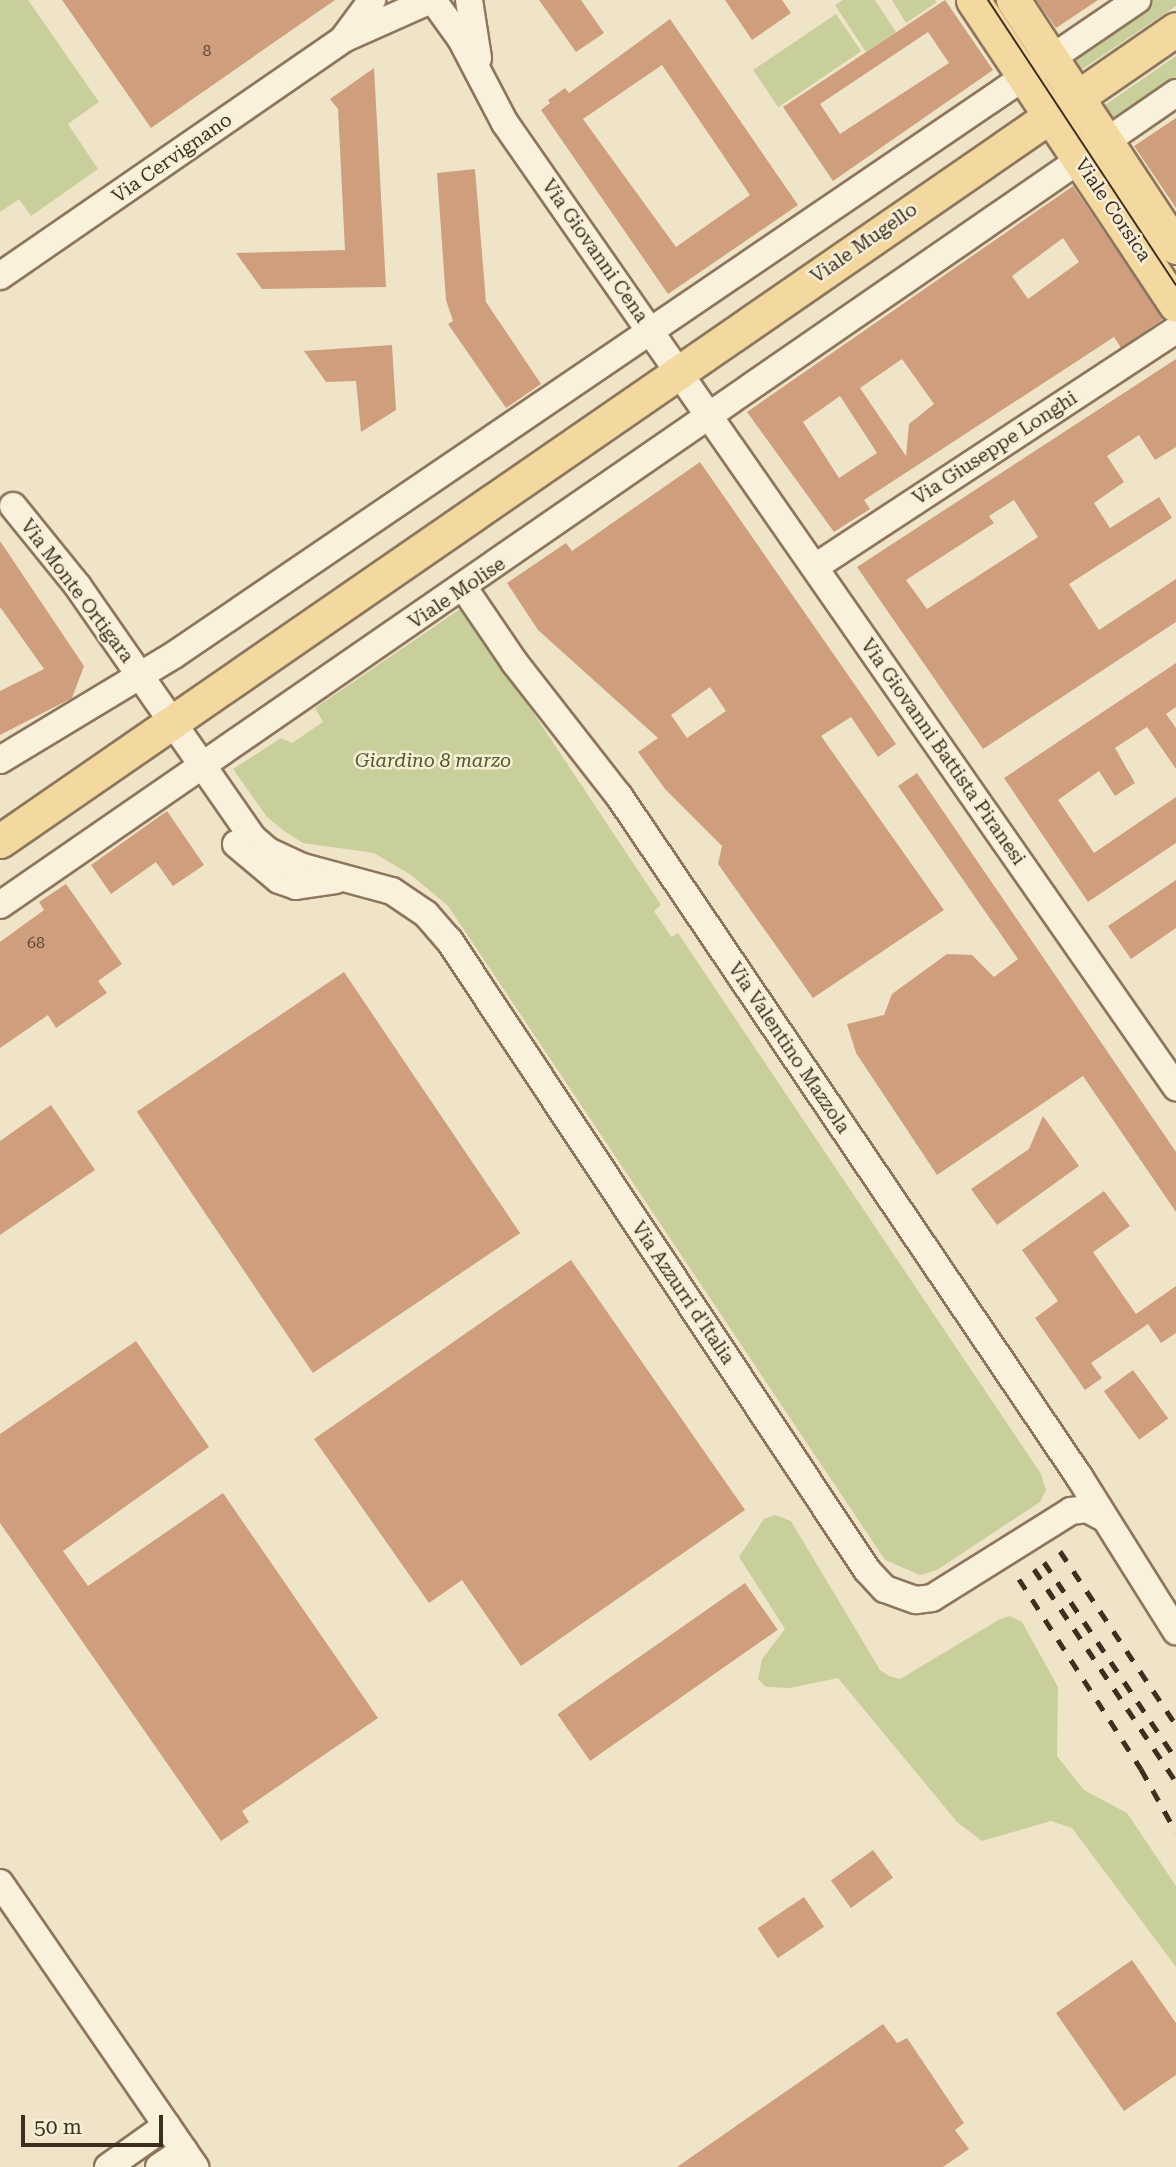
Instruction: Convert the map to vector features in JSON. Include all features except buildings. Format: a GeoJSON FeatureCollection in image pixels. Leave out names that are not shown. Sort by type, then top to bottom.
{"type":"FeatureCollection","features":[{"type":"Feature","properties":{"kind":"main road","name":"Viale Corsica"},"geometry":{"type":"LineString","coordinates":[[973,0],[1014,82],[1050,116],[1176,305]]}},
{"type":"Feature","properties":{"kind":"main road","name":"Viale Corsica"},"geometry":{"type":"LineString","coordinates":[[1013,0],[1176,247]]}},
{"type":"Feature","properties":{"kind":"main road","name":"Viale Mugello"},"geometry":{"type":"LineString","coordinates":[[679,371],[1176,29]]}},
{"type":"Feature","properties":{"kind":"main road"},"geometry":{"type":"LineString","coordinates":[[0,841],[679,371]]}},
{"type":"Feature","properties":{"kind":"street","name":"Via Cervignano"},"geometry":{"type":"LineString","coordinates":[[343,39],[372,0]]}},
{"type":"Feature","properties":{"kind":"street","name":"Via Giovanni Cena"},"geometry":{"type":"LineString","coordinates":[[469,0],[482,84]]}},
{"type":"Feature","properties":{"kind":"street"},"geometry":{"type":"LineString","coordinates":[[0,760],[133,682],[1137,0]]}},
{"type":"Feature","properties":{"kind":"street","name":"Via Cervignano"},"geometry":{"type":"LineString","coordinates":[[0,276],[343,39],[432,1]]}},
{"type":"Feature","properties":{"kind":"street","name":"Via Giovanni Cena"},"geometry":{"type":"LineString","coordinates":[[432,1],[461,39],[482,84],[711,417]]}},
{"type":"Feature","properties":{"kind":"street"},"geometry":{"type":"LineString","coordinates":[[711,417],[1176,93]]}},
{"type":"Feature","properties":{"kind":"street","name":"Via Giuseppe Longhi"},"geometry":{"type":"LineString","coordinates":[[815,567],[1176,330]]}},
{"type":"Feature","properties":{"kind":"street","name":"Via Giovanni Battista Piranesi"},"geometry":{"type":"LineString","coordinates":[[711,417],[1174,1081]]}},
{"type":"Feature","properties":{"kind":"street","name":"Viale Molise"},"geometry":{"type":"LineString","coordinates":[[0,905],[711,417]]}},
{"type":"Feature","properties":{"kind":"street","name":"Via Monte Ortigara"},"geometry":{"type":"LineString","coordinates":[[4,502],[77,585],[133,682]]}},
{"type":"Feature","properties":{"kind":"street","name":"Via Valentino Mazzola"},"geometry":{"type":"LineString","coordinates":[[464,588],[515,663],[619,796],[1102,1517],[1122,1552]]}},
{"type":"Feature","properties":{"kind":"street"},"geometry":{"type":"LineString","coordinates":[[133,682],[194,771]]}},
{"type":"Feature","properties":{"kind":"street","name":"Via Azzurri d'Italia"},"geometry":{"type":"LineString","coordinates":[[194,771],[231,839],[279,880],[315,885],[348,876],[374,883],[410,902],[449,940],[867,1570],[885,1589],[916,1600],[932,1598],[1079,1509],[1102,1517]]}},
{"type":"Feature","properties":{"kind":"street","name":"Via Azzurri d'Italia"},"geometry":{"type":"LineString","coordinates":[[1049,1525],[1088,1522],[1122,1552]]}},
{"type":"Feature","properties":{"kind":"street"},"geometry":{"type":"LineString","coordinates":[[1122,1552],[1176,1631]]}},
{"type":"Feature","properties":{"kind":"street"},"geometry":{"type":"LineString","coordinates":[[0,1883],[190,2158],[159,2167]]}},
{"type":"Feature","properties":{"kind":"street"},"geometry":{"type":"LineString","coordinates":[[108,2167],[167,2125]]}},
{"type":"Feature","properties":{"kind":"green space"},"geometry":{"type":"Polygon","coordinates":[[[0,0],[28,0],[99,102],[68,124],[98,169],[31,216],[19,199],[0,212],[0,0]]]}},
{"type":"Feature","properties":{"kind":"green space"},"geometry":{"type":"Polygon","coordinates":[[[843,0],[875,0],[896,32],[866,52],[835,5],[843,0]]]}},
{"type":"Feature","properties":{"kind":"green space"},"geometry":{"type":"Polygon","coordinates":[[[892,0],[935,0],[937,2],[906,23],[892,0]]]}},
{"type":"Feature","properties":{"kind":"green space"},"geometry":{"type":"Polygon","coordinates":[[[1151,0],[1176,0],[1176,6],[1081,70],[1070,55],[1151,0]]]}},
{"type":"Feature","properties":{"kind":"green space"},"geometry":{"type":"Polygon","coordinates":[[[836,14],[861,51],[778,107],[753,70],[836,14]]]}},
{"type":"Feature","properties":{"kind":"green space"},"geometry":{"type":"Polygon","coordinates":[[[1176,56],[1176,78],[1112,123],[1102,107],[1176,56]]]}},
{"type":"Feature","properties":{"kind":"green space","name":"Giardino 8 marzo"},"geometry":{"type":"Polygon","coordinates":[[[463,607],[661,905],[654,911],[671,937],[678,933],[1041,1474],[1046,1490],[1040,1502],[937,1570],[920,1575],[885,1560],[448,906],[411,875],[374,853],[303,843],[284,831],[267,817],[233,769],[281,738],[292,743],[323,722],[315,708],[463,607]]]}},
{"type":"Feature","properties":{"kind":"green space"},"geometry":{"type":"Polygon","coordinates":[[[775,1515],[791,1521],[880,1670],[889,1676],[900,1679],[1000,1619],[1010,1616],[1022,1622],[1058,1687],[1057,1756],[1084,1790],[1127,1813],[1176,1886],[1176,1967],[1072,1828],[1051,1821],[982,1841],[957,1822],[838,1678],[790,1688],[766,1687],[758,1679],[762,1659],[785,1629],[739,1557],[764,1519],[775,1515]]]}},
{"type":"Feature","properties":{"kind":"tram line"},"geometry":{"type":"LineString","coordinates":[[988,0],[1176,285]]}},
{"type":"Feature","properties":{"kind":"railway"},"geometry":{"type":"LineString","coordinates":[[1060,1551],[1176,1725]]}},
{"type":"Feature","properties":{"kind":"railway"},"geometry":{"type":"LineString","coordinates":[[1044,1562],[1176,1759]]}},
{"type":"Feature","properties":{"kind":"railway"},"geometry":{"type":"LineString","coordinates":[[1034,1569],[1176,1782]]}},
{"type":"Feature","properties":{"kind":"railway"},"geometry":{"type":"LineString","coordinates":[[1019,1579],[1141,1769],[1176,1832]]}}]}
